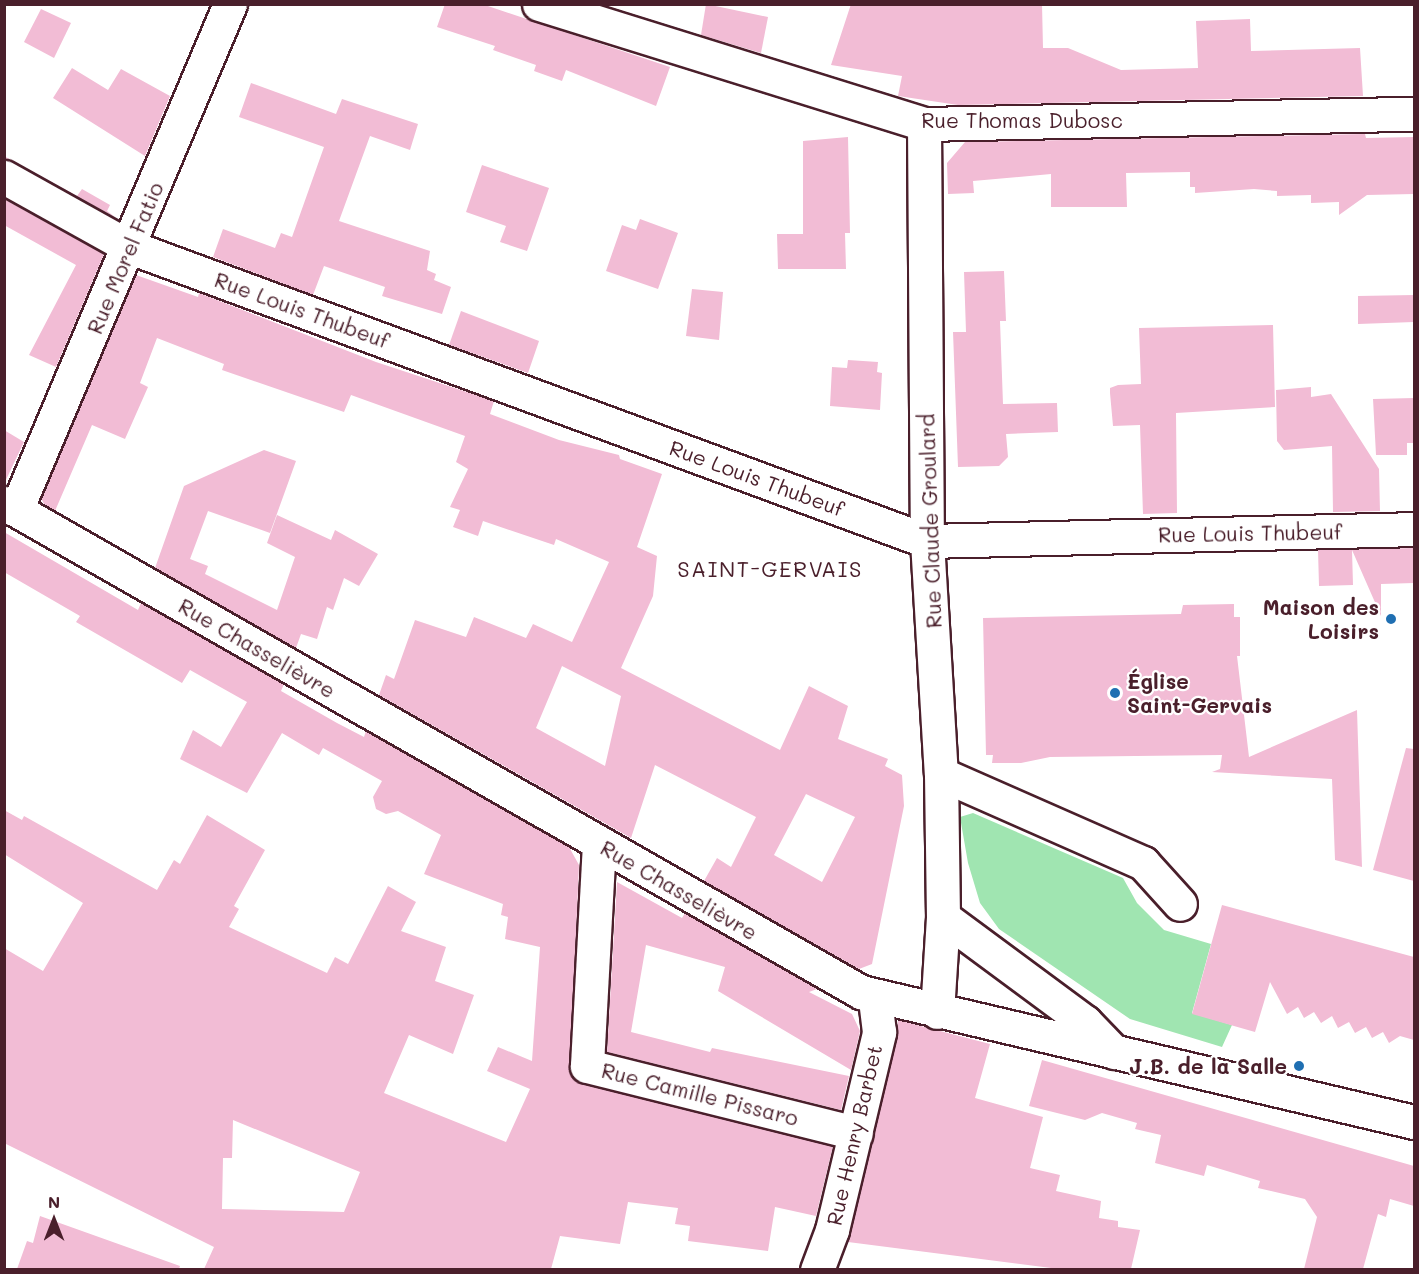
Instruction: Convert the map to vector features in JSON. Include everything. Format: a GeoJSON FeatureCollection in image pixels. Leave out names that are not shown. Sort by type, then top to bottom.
{"type":"FeatureCollection","features":[{"type":"Feature","properties":{"kind":"street","name":"Rue Morel Fatio"},"geometry":{"type":"LineString","coordinates":[[10,507],[130,247],[230,4]]}},
{"type":"Feature","properties":{"kind":"street","name":"Rue Thomas Dubosc"},"geometry":{"type":"LineString","coordinates":[[539,4],[924,124],[1414,114]]}},
{"type":"Feature","properties":{"kind":"street","name":"Rue Claude Groulard"},"geometry":{"type":"LineString","coordinates":[[924,124],[927,541],[941,774],[943,916],[937,1012]]}},
{"type":"Feature","properties":{"kind":"street","name":"Rue Louis Thubeuf"},"geometry":{"type":"LineString","coordinates":[[4,177],[130,247],[927,541],[1414,529]]}},
{"type":"Feature","properties":{"kind":"street","name":"Rue Chasselièvre"},"geometry":{"type":"LineString","coordinates":[[10,507],[875,998],[1414,1122]]}},
{"type":"Feature","properties":{"kind":"street"},"geometry":{"type":"LineString","coordinates":[[941,774],[1143,863],[1180,904]]}},
{"type":"Feature","properties":{"kind":"street","name":"Rue Camille Pissaro"},"geometry":{"type":"LineString","coordinates":[[599,843],[587,1066],[856,1132]]}},
{"type":"Feature","properties":{"kind":"street"},"geometry":{"type":"LineString","coordinates":[[943,916],[1085,1022],[1114,1052]]}},
{"type":"Feature","properties":{"kind":"street","name":"Rue Henry Barbet"},"geometry":{"type":"LineString","coordinates":[[816,1269],[832,1230],[879,1032],[875,998]]}},
{"type":"Feature","properties":{"kind":"green space"},"geometry":{"type":"Polygon","coordinates":[[[973,813],[1123,878],[1137,903],[1164,930],[1211,944],[1192,1013],[1232,1025],[1222,1047],[1130,1019],[999,929],[980,903],[968,863],[960,817],[973,813]]]}},
{"type":"Feature","properties":{"kind":"building"},"geometry":{"type":"Polygon","coordinates":[[[445,4],[482,4],[670,67],[656,106],[566,70],[562,81],[534,71],[536,65],[493,50],[495,46],[437,27],[445,4]]]}},
{"type":"Feature","properties":{"kind":"building"},"geometry":{"type":"Polygon","coordinates":[[[706,4],[768,17],[761,53],[701,35],[706,4]]]}},
{"type":"Feature","properties":{"kind":"building"},"geometry":{"type":"Polygon","coordinates":[[[851,4],[1042,4],[1043,48],[1068,48],[1121,70],[1198,68],[1196,21],[1250,19],[1251,51],[1360,48],[1363,96],[958,105],[898,96],[902,76],[831,65],[851,4]]]}},
{"type":"Feature","properties":{"kind":"building"},"geometry":{"type":"Polygon","coordinates":[[[41,9],[71,23],[54,58],[24,42],[41,9]]]}},
{"type":"Feature","properties":{"kind":"building"},"geometry":{"type":"Polygon","coordinates":[[[72,68],[108,90],[121,69],[170,96],[145,156],[53,98],[72,68]]]}},
{"type":"Feature","properties":{"kind":"building"},"geometry":{"type":"Polygon","coordinates":[[[251,83],[336,114],[342,99],[418,124],[410,150],[370,136],[339,221],[430,251],[427,270],[436,274],[434,280],[451,287],[442,314],[382,296],[385,287],[324,266],[313,295],[213,257],[223,229],[275,248],[281,233],[292,237],[324,147],[239,117],[251,83]]]}},
{"type":"Feature","properties":{"kind":"building"},"geometry":{"type":"Polygon","coordinates":[[[1365,134],[1366,138],[1414,137],[1414,194],[1367,195],[1339,215],[1339,202],[1311,203],[1311,195],[1277,196],[1277,191],[1254,189],[1195,193],[1195,187],[1190,187],[1190,172],[1126,173],[1127,207],[1051,207],[1051,174],[973,181],[974,193],[948,194],[947,163],[965,142],[1365,134]]]}},
{"type":"Feature","properties":{"kind":"building"},"geometry":{"type":"Polygon","coordinates":[[[848,137],[850,233],[845,233],[846,269],[778,269],[777,234],[803,234],[803,141],[848,137]]]}},
{"type":"Feature","properties":{"kind":"building"},"geometry":{"type":"Polygon","coordinates":[[[4,156],[77,196],[82,189],[110,205],[107,211],[115,217],[4,158],[4,156]]]}},
{"type":"Feature","properties":{"kind":"building"},"geometry":{"type":"Polygon","coordinates":[[[482,165],[549,188],[527,251],[500,242],[506,226],[466,212],[482,165]]]}},
{"type":"Feature","properties":{"kind":"building"},"geometry":{"type":"Polygon","coordinates":[[[4,199],[104,254],[56,367],[29,355],[76,265],[4,225],[4,199]]]}},
{"type":"Feature","properties":{"kind":"building"},"geometry":{"type":"Polygon","coordinates":[[[640,219],[678,233],[658,289],[606,271],[622,225],[636,230],[640,219]]]}},
{"type":"Feature","properties":{"kind":"building"},"geometry":{"type":"Polygon","coordinates":[[[1004,271],[1006,321],[1000,321],[1003,404],[1057,403],[1058,432],[1006,434],[1008,457],[999,466],[958,467],[953,332],[966,332],[964,272],[1004,271]]]}},
{"type":"Feature","properties":{"kind":"building"},"geometry":{"type":"Polygon","coordinates":[[[136,275],[198,297],[199,293],[376,362],[494,401],[490,414],[559,440],[619,455],[620,459],[662,474],[637,547],[657,556],[653,596],[621,668],[780,750],[809,686],[848,706],[838,739],[888,759],[885,766],[902,775],[904,806],[872,964],[859,969],[704,881],[717,858],[731,867],[756,817],[655,765],[631,838],[379,695],[386,675],[394,679],[415,620],[466,637],[474,617],[526,638],[533,624],[572,642],[609,562],[556,539],[554,545],[483,521],[478,536],[453,527],[460,510],[450,507],[468,469],[456,462],[465,436],[351,395],[344,412],[222,370],[224,364],[157,338],[140,383],[148,387],[125,439],[92,425],[55,511],[44,504],[41,498],[136,275]],[[562,666],[536,728],[605,766],[621,696],[562,666]],[[806,794],[774,855],[822,882],[855,817],[806,794]]]}},
{"type":"Feature","properties":{"kind":"building"},"geometry":{"type":"Polygon","coordinates":[[[692,289],[723,292],[719,340],[686,336],[692,289]]]}},
{"type":"Feature","properties":{"kind":"building"},"geometry":{"type":"Polygon","coordinates":[[[1414,295],[1414,322],[1358,324],[1358,296],[1414,295]]]}},
{"type":"Feature","properties":{"kind":"building"},"geometry":{"type":"Polygon","coordinates":[[[461,311],[539,341],[528,373],[449,345],[461,311]]]}},
{"type":"Feature","properties":{"kind":"building"},"geometry":{"type":"Polygon","coordinates":[[[1273,325],[1275,407],[1176,413],[1177,513],[1143,514],[1140,425],[1113,426],[1110,393],[1110,388],[1118,385],[1141,384],[1139,328],[1273,325]]]}},
{"type":"Feature","properties":{"kind":"building"},"geometry":{"type":"Polygon","coordinates":[[[848,360],[878,362],[877,372],[882,373],[880,410],[830,406],[832,367],[847,368],[848,360]]]}},
{"type":"Feature","properties":{"kind":"building"},"geometry":{"type":"Polygon","coordinates":[[[1311,387],[1311,397],[1331,394],[1379,469],[1380,511],[1333,512],[1332,446],[1284,450],[1277,441],[1276,390],[1311,387]]]}},
{"type":"Feature","properties":{"kind":"building"},"geometry":{"type":"Polygon","coordinates":[[[1414,398],[1414,443],[1407,443],[1407,455],[1376,455],[1373,399],[1414,398]]]}},
{"type":"Feature","properties":{"kind":"building"},"geometry":{"type":"Polygon","coordinates":[[[4,430],[24,442],[4,484],[4,430]]]}},
{"type":"Feature","properties":{"kind":"building"},"geometry":{"type":"Polygon","coordinates":[[[264,450],[296,461],[270,533],[208,511],[190,559],[208,566],[205,574],[277,610],[295,557],[267,543],[277,515],[331,540],[335,530],[378,554],[359,586],[344,578],[333,610],[327,607],[317,639],[301,634],[296,648],[155,568],[184,486],[264,450]]]}},
{"type":"Feature","properties":{"kind":"building"},"geometry":{"type":"Polygon","coordinates":[[[4,532],[138,610],[141,603],[284,684],[281,691],[337,723],[364,737],[366,731],[569,847],[579,865],[570,1074],[582,1084],[833,1146],[816,1216],[775,1207],[768,1251],[688,1241],[690,1226],[675,1224],[678,1208],[628,1202],[620,1244],[560,1236],[551,1269],[204,1269],[214,1247],[4,1143],[4,948],[43,971],[83,903],[4,854],[4,810],[22,820],[24,816],[157,890],[174,860],[180,864],[207,815],[265,850],[234,906],[239,909],[229,927],[327,973],[335,957],[348,964],[388,886],[416,902],[401,931],[446,947],[435,981],[474,995],[453,1054],[409,1035],[384,1093],[506,1142],[530,1089],[487,1071],[498,1047],[532,1061],[540,947],[505,939],[508,917],[501,915],[503,904],[424,874],[441,835],[398,811],[386,814],[376,809],[373,797],[382,781],[323,748],[319,755],[282,733],[247,793],[180,759],[193,730],[221,747],[247,702],[190,670],[182,683],[76,622],[80,616],[4,572],[4,532]],[[233,1120],[232,1158],[223,1158],[222,1209],[344,1212],[360,1172],[233,1120]]]}},
{"type":"Feature","properties":{"kind":"building"},"geometry":{"type":"Polygon","coordinates":[[[1414,548],[1414,583],[1381,584],[1381,616],[1352,550],[1353,585],[1319,586],[1318,550],[1414,548]]]}},
{"type":"Feature","properties":{"kind":"building","name":"Église Saint-Gervais"},"geometry":{"type":"Polygon","coordinates":[[[1234,604],[1234,617],[1240,617],[1240,656],[1237,656],[1249,757],[1357,710],[1362,867],[1335,860],[1332,779],[1212,772],[1220,769],[1222,755],[1050,757],[1021,763],[992,763],[993,755],[986,755],[983,618],[1181,614],[1183,605],[1234,604]]]}},
{"type":"Feature","properties":{"kind":"building"},"geometry":{"type":"Polygon","coordinates":[[[1406,748],[1414,749],[1414,881],[1373,870],[1406,748]]]}},
{"type":"Feature","properties":{"kind":"building"},"geometry":{"type":"Polygon","coordinates":[[[617,882],[682,918],[685,913],[817,989],[809,992],[852,1014],[860,1031],[851,1070],[718,991],[725,967],[646,945],[631,1032],[710,1052],[712,1048],[849,1076],[841,1110],[607,1052],[617,882]]]}},
{"type":"Feature","properties":{"kind":"building"},"geometry":{"type":"Polygon","coordinates":[[[1222,905],[1414,957],[1414,1040],[1400,1036],[1389,1043],[1383,1032],[1372,1038],[1366,1027],[1355,1033],[1349,1022],[1338,1028],[1332,1016],[1321,1023],[1314,1012],[1304,1018],[1298,1007],[1287,1014],[1270,982],[1255,1032],[1192,1014],[1222,905]]]}},
{"type":"Feature","properties":{"kind":"building"},"geometry":{"type":"Polygon","coordinates":[[[898,1020],[990,1044],[975,1098],[1043,1117],[1030,1168],[1060,1175],[1056,1191],[1101,1201],[1099,1218],[1118,1221],[1118,1227],[1140,1230],[1131,1269],[1059,1269],[848,1242],[897,1036],[898,1020]]]}},
{"type":"Feature","properties":{"kind":"building"},"geometry":{"type":"Polygon","coordinates":[[[1042,1060],[1414,1166],[1414,1206],[1390,1199],[1386,1217],[1378,1214],[1363,1269],[1304,1269],[1317,1217],[1305,1199],[1258,1188],[1260,1181],[1207,1165],[1204,1176],[1155,1163],[1161,1135],[1135,1129],[1137,1123],[1102,1113],[1085,1120],[1029,1106],[1042,1060]]]}},
{"type":"Feature","properties":{"kind":"building"},"geometry":{"type":"Polygon","coordinates":[[[40,1216],[180,1266],[179,1269],[17,1269],[27,1241],[33,1243],[40,1216]]]}},
{"type":"Feature","properties":{"kind":"place","name":"Maison des Loisirs"},"geometry":{"type":"Point","coordinates":[1391,619]}},
{"type":"Feature","properties":{"kind":"place","name":"Église Saint-Gervais"},"geometry":{"type":"Point","coordinates":[1115,693]}},
{"type":"Feature","properties":{"kind":"place","name":"J.B. de la Salle"},"geometry":{"type":"Point","coordinates":[1299,1066]}},
{"type":"Feature","properties":{"kind":"district","name":"SAINT-GERVAIS"},"geometry":{"type":"Point","coordinates":[770,569]}}]}
